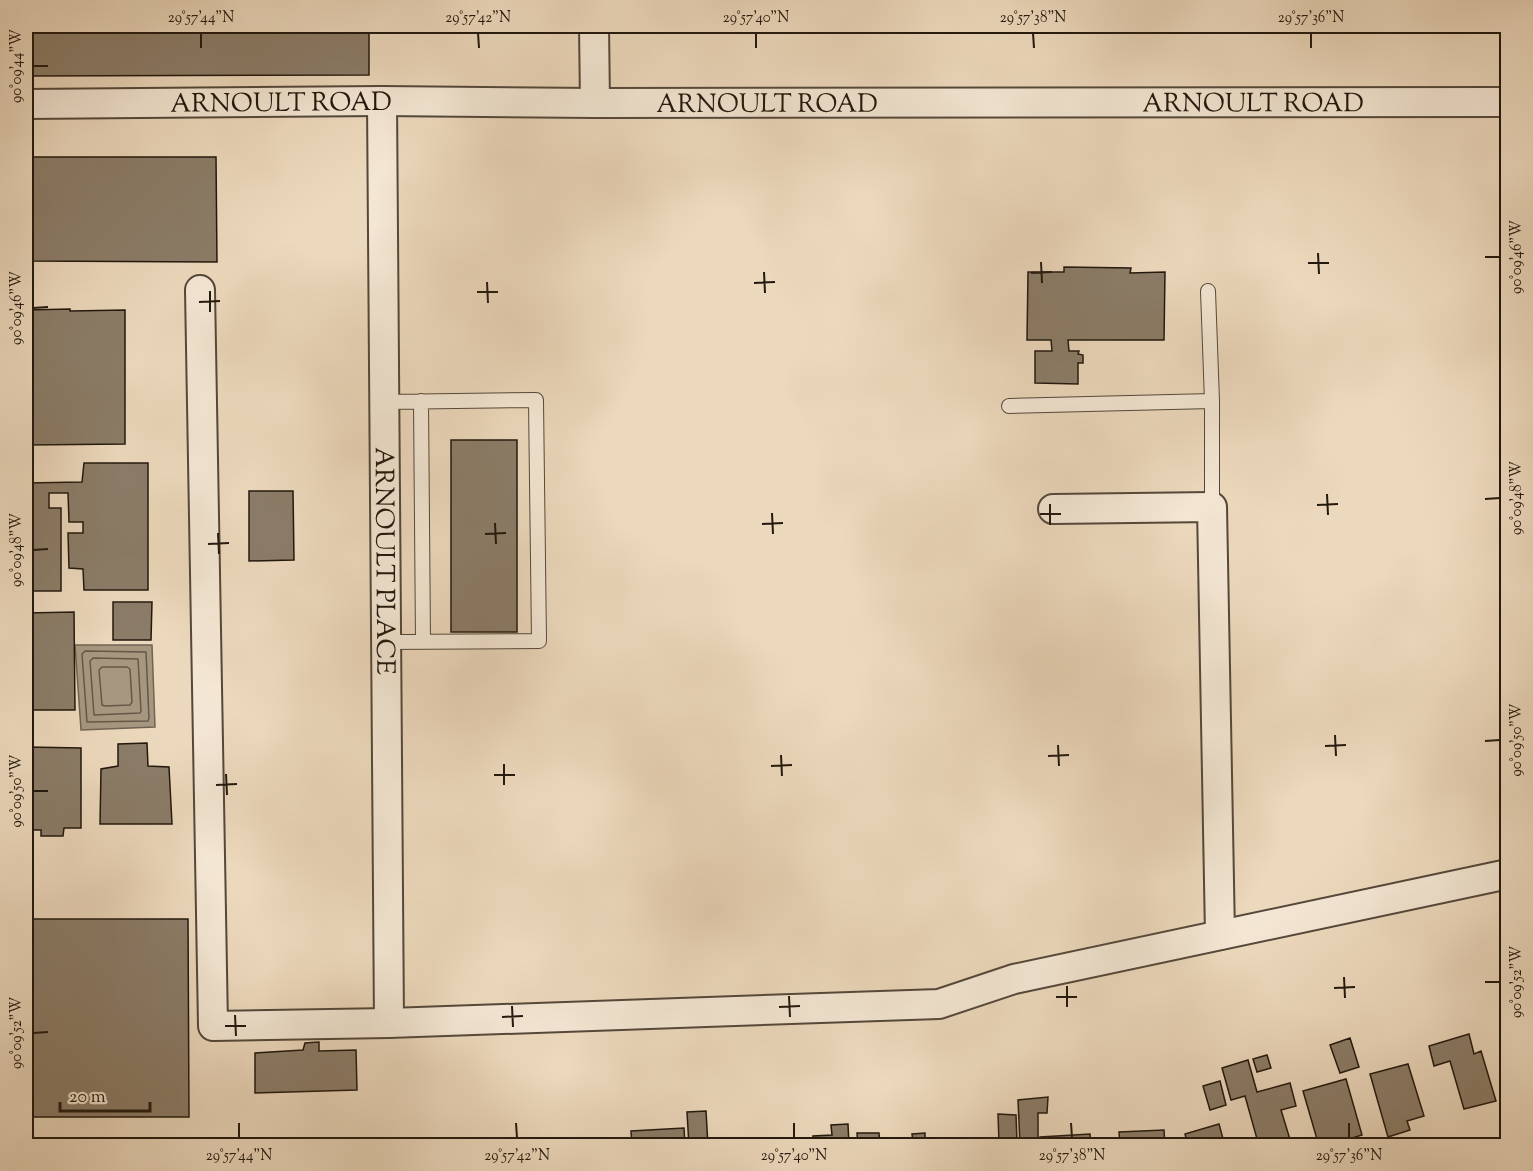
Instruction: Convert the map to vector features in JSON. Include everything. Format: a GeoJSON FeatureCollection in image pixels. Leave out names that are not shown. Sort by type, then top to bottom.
{"type":"FeatureCollection","features":[{"type":"Feature","properties":{"kind":"street"},"geometry":{"type":"LineString","coordinates":[[594,26],[595,104]]}},
{"type":"Feature","properties":{"kind":"street","name":"ARNOULT ROAD"},"geometry":{"type":"LineString","coordinates":[[26,104],[382,101],[595,104],[1508,102]]}},
{"type":"Feature","properties":{"kind":"street","name":"ARNOULT PLACE"},"geometry":{"type":"LineString","coordinates":[[382,101],[389,1023]]}},
{"type":"Feature","properties":{"kind":"street"},"geometry":{"type":"LineString","coordinates":[[200,290],[213,1026],[389,1023],[939,1004],[1014,979],[1508,874]]}},
{"type":"Feature","properties":{"kind":"street"},"geometry":{"type":"LineString","coordinates":[[1053,509],[1212,507],[1220,935]]}},
{"type":"Feature","properties":{"kind":"lane"},"geometry":{"type":"LineString","coordinates":[[1208,291],[1212,401],[1212,507]]}},
{"type":"Feature","properties":{"kind":"lane"},"geometry":{"type":"LineString","coordinates":[[384,402],[536,400],[539,641],[386,642]]}},
{"type":"Feature","properties":{"kind":"lane"},"geometry":{"type":"LineString","coordinates":[[1009,406],[1212,401]]}},
{"type":"Feature","properties":{"kind":"lane"},"geometry":{"type":"LineString","coordinates":[[421,402],[423,642]]}},
{"type":"Feature","properties":{"kind":"water"},"geometry":{"type":"Polygon","coordinates":[[[75,645],[152,645],[155,727],[81,730],[75,645]]]}},
{"type":"Feature","properties":{"kind":"building"},"geometry":{"type":"Polygon","coordinates":[[[27,26],[369,26],[369,75],[27,76],[27,26]]]}},
{"type":"Feature","properties":{"kind":"building"},"geometry":{"type":"Polygon","coordinates":[[[26,157],[216,157],[217,262],[26,261],[26,157]]]}},
{"type":"Feature","properties":{"kind":"building"},"geometry":{"type":"Polygon","coordinates":[[[1064,267],[1131,268],[1130,273],[1165,272],[1164,340],[1068,340],[1069,351],[1079,351],[1078,354],[1083,355],[1083,363],[1078,363],[1078,384],[1035,383],[1035,351],[1052,351],[1051,340],[1027,340],[1028,272],[1064,272],[1064,267]]]}},
{"type":"Feature","properties":{"kind":"building"},"geometry":{"type":"Polygon","coordinates":[[[70,309],[70,311],[125,310],[125,444],[26,445],[26,310],[70,309]]]}},
{"type":"Feature","properties":{"kind":"building"},"geometry":{"type":"Polygon","coordinates":[[[451,440],[517,440],[517,632],[451,632],[451,440]]]}},
{"type":"Feature","properties":{"kind":"building"},"geometry":{"type":"Polygon","coordinates":[[[84,463],[148,463],[148,590],[84,590],[83,569],[69,568],[68,533],[83,533],[83,522],[69,522],[68,493],[49,493],[49,508],[61,508],[61,591],[26,591],[26,483],[82,482],[84,463]]]}},
{"type":"Feature","properties":{"kind":"building"},"geometry":{"type":"Polygon","coordinates":[[[249,491],[293,491],[294,560],[249,561],[249,491]]]}},
{"type":"Feature","properties":{"kind":"building"},"geometry":{"type":"Polygon","coordinates":[[[113,602],[152,602],[151,640],[113,640],[113,602]]]}},
{"type":"Feature","properties":{"kind":"building"},"geometry":{"type":"Polygon","coordinates":[[[74,612],[75,710],[26,710],[26,613],[74,612]]]}},
{"type":"Feature","properties":{"kind":"building"},"geometry":{"type":"Polygon","coordinates":[[[147,743],[148,766],[169,767],[172,824],[100,824],[101,769],[118,766],[118,744],[147,743]]]}},
{"type":"Feature","properties":{"kind":"building"},"geometry":{"type":"Polygon","coordinates":[[[26,747],[81,748],[81,828],[64,828],[63,836],[41,836],[41,830],[26,830],[26,747]]]}},
{"type":"Feature","properties":{"kind":"building"},"geometry":{"type":"Polygon","coordinates":[[[26,919],[188,919],[189,1117],[26,1117],[26,919]]]}},
{"type":"Feature","properties":{"kind":"building"},"geometry":{"type":"Polygon","coordinates":[[[1469,1034],[1474,1054],[1481,1051],[1496,1101],[1464,1109],[1450,1061],[1434,1066],[1429,1046],[1469,1034]]]}},
{"type":"Feature","properties":{"kind":"building"},"geometry":{"type":"Polygon","coordinates":[[[1350,1038],[1359,1067],[1340,1073],[1330,1045],[1350,1038]]]}},
{"type":"Feature","properties":{"kind":"building"},"geometry":{"type":"Polygon","coordinates":[[[319,1042],[319,1051],[356,1050],[357,1090],[255,1093],[255,1053],[303,1050],[305,1043],[319,1042]]]}},
{"type":"Feature","properties":{"kind":"building"},"geometry":{"type":"Polygon","coordinates":[[[1267,1055],[1271,1068],[1257,1072],[1253,1059],[1267,1055]]]}},
{"type":"Feature","properties":{"kind":"building"},"geometry":{"type":"Polygon","coordinates":[[[1248,1060],[1257,1092],[1290,1083],[1296,1106],[1281,1110],[1292,1146],[1259,1146],[1245,1096],[1231,1100],[1222,1068],[1248,1060]]]}},
{"type":"Feature","properties":{"kind":"building"},"geometry":{"type":"Polygon","coordinates":[[[1408,1064],[1424,1116],[1407,1121],[1410,1130],[1388,1137],[1370,1074],[1408,1064]]]}},
{"type":"Feature","properties":{"kind":"building"},"geometry":{"type":"Polygon","coordinates":[[[1346,1079],[1362,1135],[1352,1138],[1354,1145],[1351,1146],[1319,1146],[1303,1091],[1346,1079]]]}},
{"type":"Feature","properties":{"kind":"building"},"geometry":{"type":"Polygon","coordinates":[[[1220,1081],[1226,1105],[1210,1110],[1203,1086],[1220,1081]]]}},
{"type":"Feature","properties":{"kind":"building"},"geometry":{"type":"Polygon","coordinates":[[[1048,1097],[1047,1113],[1038,1113],[1038,1142],[1020,1144],[1018,1100],[1048,1097]]]}},
{"type":"Feature","properties":{"kind":"building"},"geometry":{"type":"Polygon","coordinates":[[[706,1111],[708,1146],[689,1146],[687,1112],[706,1111]]]}},
{"type":"Feature","properties":{"kind":"building"},"geometry":{"type":"Polygon","coordinates":[[[998,1114],[1016,1115],[1017,1143],[999,1143],[998,1114]]]}},
{"type":"Feature","properties":{"kind":"building"},"geometry":{"type":"Polygon","coordinates":[[[848,1124],[849,1146],[813,1146],[813,1136],[832,1135],[831,1125],[848,1124]]]}},
{"type":"Feature","properties":{"kind":"building"},"geometry":{"type":"Polygon","coordinates":[[[1219,1124],[1225,1146],[1188,1146],[1185,1134],[1219,1124]]]}},
{"type":"Feature","properties":{"kind":"building"},"geometry":{"type":"Polygon","coordinates":[[[684,1128],[685,1146],[632,1146],[631,1131],[684,1128]]]}},
{"type":"Feature","properties":{"kind":"building"},"geometry":{"type":"Polygon","coordinates":[[[1164,1130],[1165,1146],[1120,1146],[1119,1132],[1164,1130]]]}},
{"type":"Feature","properties":{"kind":"building"},"geometry":{"type":"Polygon","coordinates":[[[857,1133],[879,1133],[880,1145],[913,1143],[912,1134],[925,1133],[925,1146],[858,1146],[857,1133]]]}},
{"type":"Feature","properties":{"kind":"building"},"geometry":{"type":"Polygon","coordinates":[[[1090,1134],[1091,1146],[1040,1146],[1040,1137],[1090,1134]]]}}]}
